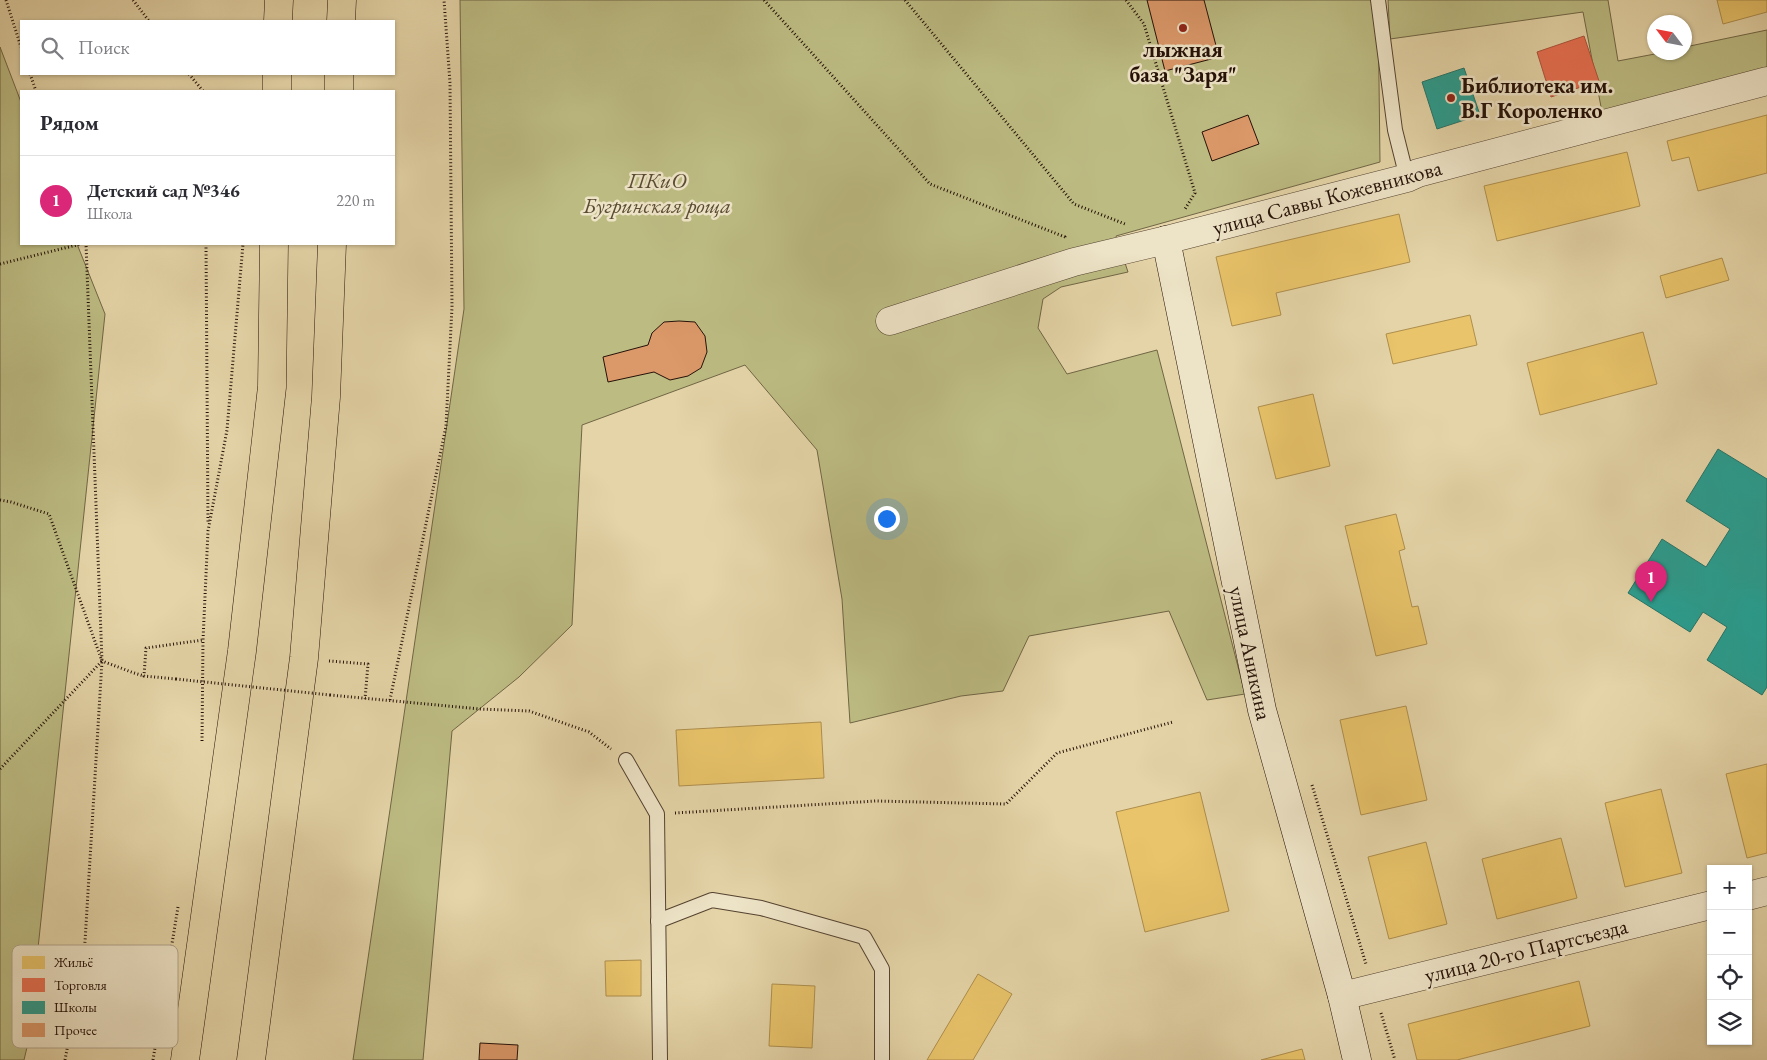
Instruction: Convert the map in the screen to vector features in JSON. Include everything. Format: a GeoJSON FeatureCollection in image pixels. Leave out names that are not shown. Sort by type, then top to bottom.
{"type":"FeatureCollection","features":[{"type":"Feature","properties":{"kind":"main road"},"geometry":{"type":"LineString","coordinates":[[278,20],[279,0]]}},
{"type":"Feature","properties":{"kind":"main road"},"geometry":{"type":"LineString","coordinates":[[341,20],[342,0]]}},
{"type":"Feature","properties":{"kind":"main road"},"geometry":{"type":"LineString","coordinates":[[277,75],[277,90]]}},
{"type":"Feature","properties":{"kind":"main road"},"geometry":{"type":"LineString","coordinates":[[338,90],[339,75]]}},
{"type":"Feature","properties":{"kind":"main road"},"geometry":{"type":"LineString","coordinates":[[184,1060],[242,651],[272,387],[274,245]]}},
{"type":"Feature","properties":{"kind":"main road"},"geometry":{"type":"LineString","coordinates":[[251,1060],[304,658],[326,397],[332,245]]}},
{"type":"Feature","properties":{"kind":"street","name":"улица Саввы Кожевникова"},"geometry":{"type":"LineString","coordinates":[[890,321],[1074,262],[1408,178],[1767,81]]}},
{"type":"Feature","properties":{"kind":"street","name":"улица Аникина"},"geometry":{"type":"LineString","coordinates":[[1166,240],[1262,710],[1342,996],[1357,1060]]}},
{"type":"Feature","properties":{"kind":"street"},"geometry":{"type":"LineString","coordinates":[[1752,895],[1767,891]]}},
{"type":"Feature","properties":{"kind":"street","name":"улица 20-го Партсъезда"},"geometry":{"type":"LineString","coordinates":[[1342,996],[1707,906]]}},
{"type":"Feature","properties":{"kind":"lane"},"geometry":{"type":"LineString","coordinates":[[1378,0],[1395,130],[1408,178]]}},
{"type":"Feature","properties":{"kind":"lane"},"geometry":{"type":"LineString","coordinates":[[626,760],[657,814],[660,1060]]}},
{"type":"Feature","properties":{"kind":"lane"},"geometry":{"type":"LineString","coordinates":[[658,921],[712,900],[761,908],[864,937],[882,969],[882,1060]]}},
{"type":"Feature","properties":{"kind":"path"},"geometry":{"type":"LineString","coordinates":[[6,0],[20,44]]}},
{"type":"Feature","properties":{"kind":"path"},"geometry":{"type":"LineString","coordinates":[[133,0],[149,20]]}},
{"type":"Feature","properties":{"kind":"path"},"geometry":{"type":"LineString","coordinates":[[390,700],[446,426],[452,307],[450,83],[444,0]]}},
{"type":"Feature","properties":{"kind":"path"},"geometry":{"type":"LineString","coordinates":[[764,0],[930,184],[1065,238],[1074,262]]}},
{"type":"Feature","properties":{"kind":"path"},"geometry":{"type":"LineString","coordinates":[[905,0],[1074,204],[1129,226]]}},
{"type":"Feature","properties":{"kind":"path"},"geometry":{"type":"LineString","coordinates":[[1126,0],[1144,24],[1195,193],[1166,240]]}},
{"type":"Feature","properties":{"kind":"path"},"geometry":{"type":"LineString","coordinates":[[30,75],[36,90]]}},
{"type":"Feature","properties":{"kind":"path"},"geometry":{"type":"LineString","coordinates":[[191,75],[202,90]]}},
{"type":"Feature","properties":{"kind":"path"},"geometry":{"type":"LineString","coordinates":[[0,264],[77,245]]}},
{"type":"Feature","properties":{"kind":"path"},"geometry":{"type":"LineString","coordinates":[[85,945],[102,661],[86,245]]}},
{"type":"Feature","properties":{"kind":"path"},"geometry":{"type":"LineString","coordinates":[[202,745],[208,531],[206,245]]}},
{"type":"Feature","properties":{"kind":"path"},"geometry":{"type":"LineString","coordinates":[[208,531],[226,430],[243,245]]}},
{"type":"Feature","properties":{"kind":"path"},"geometry":{"type":"LineString","coordinates":[[0,500],[49,514],[102,661],[144,676],[365,699],[480,709],[529,711],[589,732],[626,760]]}},
{"type":"Feature","properties":{"kind":"path"},"geometry":{"type":"LineString","coordinates":[[144,676],[146,648],[204,640]]}},
{"type":"Feature","properties":{"kind":"path"},"geometry":{"type":"LineString","coordinates":[[304,658],[368,664],[365,699]]}},
{"type":"Feature","properties":{"kind":"path"},"geometry":{"type":"LineString","coordinates":[[0,769],[102,661]]}},
{"type":"Feature","properties":{"kind":"path"},"geometry":{"type":"LineString","coordinates":[[657,814],[876,801],[1006,804],[1057,753],[1174,722]]}},
{"type":"Feature","properties":{"kind":"path"},"geometry":{"type":"LineString","coordinates":[[1311,784],[1395,1060]]}},
{"type":"Feature","properties":{"kind":"path"},"geometry":{"type":"LineString","coordinates":[[172,945],[180,898]]}},
{"type":"Feature","properties":{"kind":"green space","name":"ПКиО Бугринская роща"},"geometry":{"type":"Polygon","coordinates":[[[460,0],[1378,0],[1380,162],[1116,236],[1128,272],[1061,287],[1043,299],[1038,328],[1067,374],[1157,350],[1245,694],[1207,700],[1169,611],[1029,636],[1003,691],[961,696],[850,723],[842,599],[817,450],[745,365],[582,425],[572,625],[519,677],[452,731],[423,1060],[353,1060],[464,309],[460,0]]]}},
{"type":"Feature","properties":{"kind":"green space"},"geometry":{"type":"Polygon","coordinates":[[[1388,0],[1608,0],[1618,61],[1647,55],[1647,60],[1692,60],[1692,46],[1767,30],[1767,70],[1602,112],[1583,12],[1390,39],[1388,0]]]}},
{"type":"Feature","properties":{"kind":"green space"},"geometry":{"type":"Polygon","coordinates":[[[0,47],[20,99],[20,245],[77,245],[105,314],[38,945],[12,945],[12,1048],[27,1048],[24,1060],[0,1060],[0,47]]]}},
{"type":"Feature","properties":{"kind":"building: Жильё"},"geometry":{"type":"Polygon","coordinates":[[[1717,0],[1767,0],[1767,12],[1723,24],[1717,0]]]}},
{"type":"Feature","properties":{"kind":"building: Жильё"},"geometry":{"type":"Polygon","coordinates":[[[1767,115],[1767,173],[1698,191],[1689,157],[1672,161],[1667,141],[1767,115]]]}},
{"type":"Feature","properties":{"kind":"building: Жильё"},"geometry":{"type":"Polygon","coordinates":[[[1627,152],[1640,206],[1497,241],[1484,186],[1627,152]]]}},
{"type":"Feature","properties":{"kind":"building: Жильё"},"geometry":{"type":"Polygon","coordinates":[[[1399,214],[1410,262],[1276,293],[1281,315],[1232,326],[1216,257],[1399,214]]]}},
{"type":"Feature","properties":{"kind":"building: Жильё"},"geometry":{"type":"Polygon","coordinates":[[[1722,258],[1729,280],[1666,298],[1660,276],[1722,258]]]}},
{"type":"Feature","properties":{"kind":"building: Жильё"},"geometry":{"type":"Polygon","coordinates":[[[1470,315],[1477,345],[1393,364],[1386,334],[1470,315]]]}},
{"type":"Feature","properties":{"kind":"building: Жильё"},"geometry":{"type":"Polygon","coordinates":[[[1643,332],[1657,384],[1540,415],[1527,363],[1643,332]]]}},
{"type":"Feature","properties":{"kind":"building: Жильё"},"geometry":{"type":"Polygon","coordinates":[[[1313,394],[1330,466],[1276,479],[1258,407],[1313,394]]]}},
{"type":"Feature","properties":{"kind":"building: Жильё"},"geometry":{"type":"Polygon","coordinates":[[[1396,514],[1405,549],[1399,551],[1412,607],[1418,606],[1427,644],[1376,656],[1345,526],[1396,514]]]}},
{"type":"Feature","properties":{"kind":"building: Жильё"},"geometry":{"type":"Polygon","coordinates":[[[1406,706],[1427,800],[1361,815],[1340,720],[1406,706]]]}},
{"type":"Feature","properties":{"kind":"building: Жильё"},"geometry":{"type":"Polygon","coordinates":[[[821,722],[824,778],[679,786],[676,730],[821,722]]]}},
{"type":"Feature","properties":{"kind":"building: Жильё"},"geometry":{"type":"Polygon","coordinates":[[[1767,764],[1767,853],[1747,858],[1726,774],[1767,764]]]}},
{"type":"Feature","properties":{"kind":"building: Жильё"},"geometry":{"type":"Polygon","coordinates":[[[1661,789],[1682,873],[1625,887],[1605,803],[1661,789]]]}},
{"type":"Feature","properties":{"kind":"building: Жильё"},"geometry":{"type":"Polygon","coordinates":[[[1200,792],[1229,911],[1145,932],[1116,812],[1200,792]]]}},
{"type":"Feature","properties":{"kind":"building: Жильё"},"geometry":{"type":"Polygon","coordinates":[[[1561,838],[1577,898],[1497,919],[1482,859],[1561,838]]]}},
{"type":"Feature","properties":{"kind":"building: Жильё"},"geometry":{"type":"Polygon","coordinates":[[[1426,842],[1447,924],[1389,939],[1368,857],[1426,842]]]}},
{"type":"Feature","properties":{"kind":"building: Жильё"},"geometry":{"type":"Polygon","coordinates":[[[641,960],[641,996],[606,996],[605,961],[641,960]]]}},
{"type":"Feature","properties":{"kind":"building: Жильё"},"geometry":{"type":"Polygon","coordinates":[[[978,974],[1012,994],[973,1060],[927,1060],[978,974]]]}},
{"type":"Feature","properties":{"kind":"building: Жильё"},"geometry":{"type":"Polygon","coordinates":[[[1579,981],[1590,1026],[1457,1060],[1417,1060],[1408,1024],[1579,981]]]}},
{"type":"Feature","properties":{"kind":"building: Жильё"},"geometry":{"type":"Polygon","coordinates":[[[772,984],[815,986],[812,1048],[769,1046],[772,984]]]}},
{"type":"Feature","properties":{"kind":"building: Жильё"},"geometry":{"type":"Polygon","coordinates":[[[1302,1049],[1305,1060],[1261,1060],[1302,1049]]]}},
{"type":"Feature","properties":{"kind":"building: Торговля"},"geometry":{"type":"Polygon","coordinates":[[[1584,36],[1599,81],[1551,97],[1537,52],[1584,36]]]}},
{"type":"Feature","properties":{"kind":"building: Школы","name":"Библиотека им. В.Г Короленко"},"geometry":{"type":"Polygon","coordinates":[[[1464,68],[1480,115],[1437,129],[1422,82],[1464,68]]]}},
{"type":"Feature","properties":{"kind":"building: Школы"},"geometry":{"type":"Polygon","coordinates":[[[1718,449],[1767,479],[1767,687],[1762,695],[1707,660],[1727,627],[1703,612],[1690,632],[1628,593],[1662,539],[1706,567],[1730,529],[1686,501],[1718,449]]]}},
{"type":"Feature","properties":{"kind":"building: Прочее","name":"лыжная база \"Заря\""},"geometry":{"type":"Polygon","coordinates":[[[1147,0],[1204,0],[1219,57],[1165,71],[1147,0]]]}},
{"type":"Feature","properties":{"kind":"building: Прочее"},"geometry":{"type":"Polygon","coordinates":[[[1248,115],[1259,144],[1212,161],[1202,132],[1248,115]]]}},
{"type":"Feature","properties":{"kind":"building: Прочее"},"geometry":{"type":"Polygon","coordinates":[[[664,322],[695,322],[705,336],[707,352],[701,368],[688,376],[670,380],[654,372],[608,382],[603,357],[648,345],[652,333],[664,322]]]}},
{"type":"Feature","properties":{"kind":"building: Прочее"},"geometry":{"type":"Polygon","coordinates":[[[480,1043],[518,1045],[517,1060],[479,1060],[480,1043]]]}},
{"type":"Feature","properties":{"kind":"place","name":"лыжная база \"Заря\""},"geometry":{"type":"Point","coordinates":[1183,28]}},
{"type":"Feature","properties":{"kind":"place","name":"Библиотека им. В.Г Короленко"},"geometry":{"type":"Point","coordinates":[1451,98]}},
{"type":"Feature","properties":{"kind":"place","name":"Детский сад №346"},"geometry":{"type":"Point","coordinates":[1651,602]}}]}
